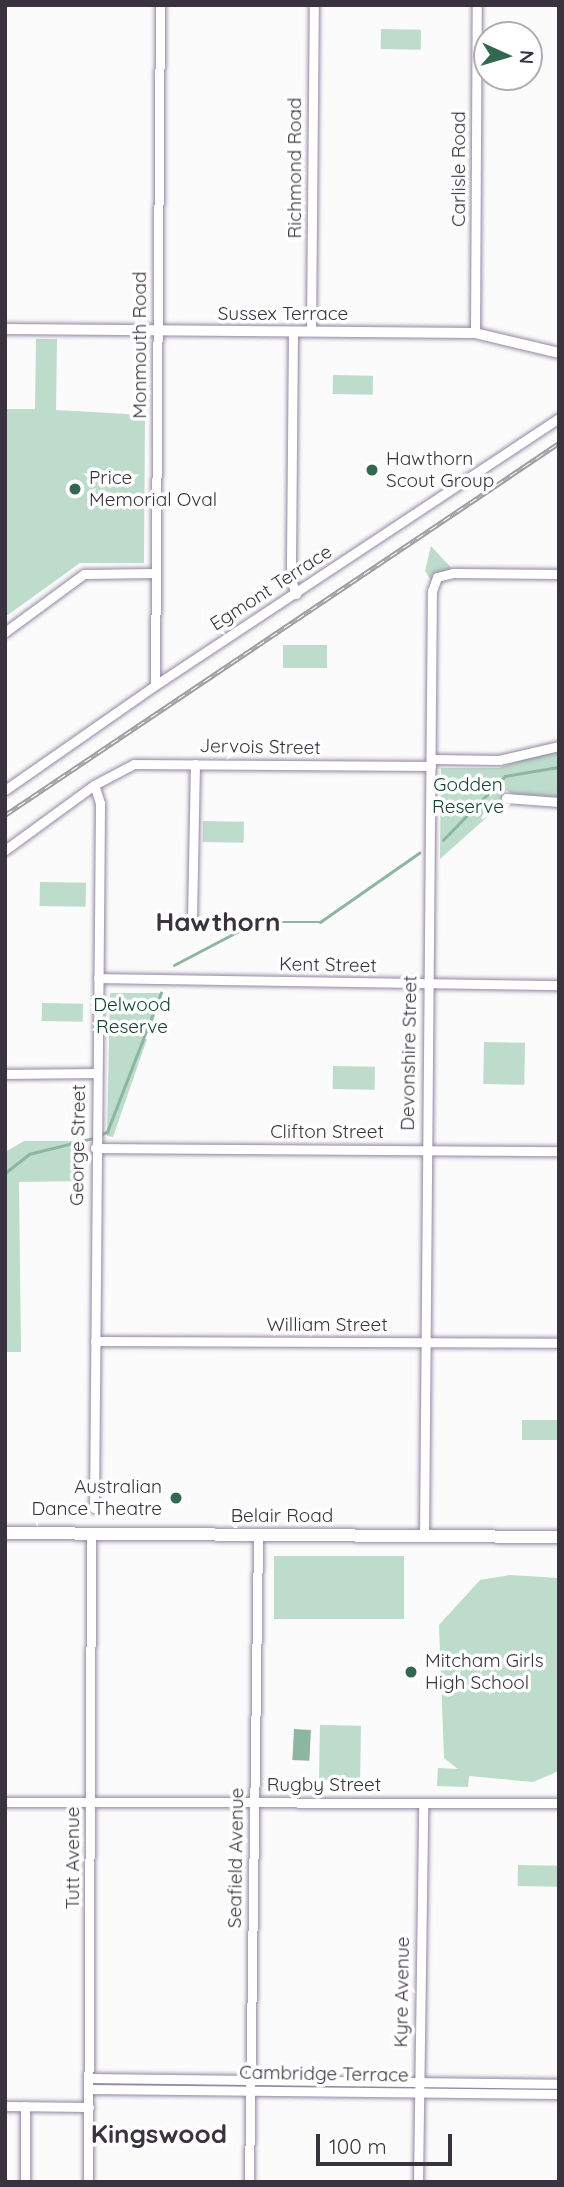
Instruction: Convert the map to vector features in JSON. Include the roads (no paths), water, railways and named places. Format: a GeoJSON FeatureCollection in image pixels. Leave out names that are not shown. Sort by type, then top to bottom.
{"type":"FeatureCollection","features":[{"type":"Feature","properties":{"kind":"main road","name":"Belair Road"},"geometry":{"type":"LineString","coordinates":[[5,1533],[559,1537]]}},
{"type":"Feature","properties":{"kind":"street","name":"Monmouth Road"},"geometry":{"type":"LineString","coordinates":[[155,685],[160,5]]}},
{"type":"Feature","properties":{"kind":"street","name":"Richmond Road"},"geometry":{"type":"LineString","coordinates":[[311,331],[314,5]]}},
{"type":"Feature","properties":{"kind":"street","name":"Carlisle Road"},"geometry":{"type":"LineString","coordinates":[[475,333],[477,5]]}},
{"type":"Feature","properties":{"kind":"street","name":"Sussex Terrace"},"geometry":{"type":"LineString","coordinates":[[5,329],[475,333],[559,353]]}},
{"type":"Feature","properties":{"kind":"street"},"geometry":{"type":"LineString","coordinates":[[293,331],[291,580],[296,594]]}},
{"type":"Feature","properties":{"kind":"street","name":"Egmont Terrace"},"geometry":{"type":"LineString","coordinates":[[5,790],[155,685],[559,418]]}},
{"type":"Feature","properties":{"kind":"street"},"geometry":{"type":"LineString","coordinates":[[5,632],[84,574],[156,573]]}},
{"type":"Feature","properties":{"kind":"street","name":"Devonshire Street"},"geometry":{"type":"LineString","coordinates":[[424,1537],[432,591],[443,574],[559,575]]}},
{"type":"Feature","properties":{"kind":"street","name":"Jervois Street"},"geometry":{"type":"LineString","coordinates":[[5,850],[94,785],[134,764],[499,760],[559,746]]}},
{"type":"Feature","properties":{"kind":"street"},"geometry":{"type":"LineString","coordinates":[[192,919],[195,764]]}},
{"type":"Feature","properties":{"kind":"street","name":"George Street"},"geometry":{"type":"LineString","coordinates":[[93,1508],[100,803],[94,785]]}},
{"type":"Feature","properties":{"kind":"street"},"geometry":{"type":"LineString","coordinates":[[506,798],[559,802]]}},
{"type":"Feature","properties":{"kind":"street","name":"Kent Street"},"geometry":{"type":"LineString","coordinates":[[97,978],[559,985]]}},
{"type":"Feature","properties":{"kind":"street"},"geometry":{"type":"LineString","coordinates":[[5,1074],[96,1073]]}},
{"type":"Feature","properties":{"kind":"street","name":"Clifton Street"},"geometry":{"type":"LineString","coordinates":[[95,1148],[559,1151]]}},
{"type":"Feature","properties":{"kind":"street","name":"William Street"},"geometry":{"type":"LineString","coordinates":[[94,1340],[559,1343]]}},
{"type":"Feature","properties":{"kind":"street","name":"Tutt Avenue"},"geometry":{"type":"LineString","coordinates":[[88,2182],[91,1534]]}},
{"type":"Feature","properties":{"kind":"street","name":"Seafield Avenue"},"geometry":{"type":"LineString","coordinates":[[249,2182],[258,1535]]}},
{"type":"Feature","properties":{"kind":"street","name":"Rugby Street"},"geometry":{"type":"LineString","coordinates":[[5,1802],[559,1803]]}},
{"type":"Feature","properties":{"kind":"street","name":"Kyre Avenue"},"geometry":{"type":"LineString","coordinates":[[418,2182],[423,1802]]}},
{"type":"Feature","properties":{"kind":"street","name":"Cambridge Terrace"},"geometry":{"type":"LineString","coordinates":[[89,2084],[557,2089]]}},
{"type":"Feature","properties":{"kind":"street"},"geometry":{"type":"LineString","coordinates":[[5,2106],[89,2107]]}},
{"type":"Feature","properties":{"kind":"street"},"geometry":{"type":"LineString","coordinates":[[25,2106],[25,2182]]}},
{"type":"Feature","properties":{"kind":"waterway"},"geometry":{"type":"LineString","coordinates":[[443,840],[505,776],[559,767]]}},
{"type":"Feature","properties":{"kind":"waterway"},"geometry":{"type":"LineString","coordinates":[[174,965],[256,922],[320,922],[419,853]]}},
{"type":"Feature","properties":{"kind":"waterway"},"geometry":{"type":"LineString","coordinates":[[99,1135],[107,1132],[161,993]]}},
{"type":"Feature","properties":{"kind":"waterway"},"geometry":{"type":"LineString","coordinates":[[5,1173],[29,1154],[93,1138]]}},
{"type":"Feature","properties":{"kind":"railway"},"geometry":{"type":"LineString","coordinates":[[5,815],[559,443]]}},
{"type":"Feature","properties":{"kind":"place","name":"Hawthorn Scout Group"},"geometry":{"type":"Point","coordinates":[372,470]}},
{"type":"Feature","properties":{"kind":"place","name":"Price Memorial Oval"},"geometry":{"type":"Point","coordinates":[75,489]}},
{"type":"Feature","properties":{"kind":"place","name":"Australian Dance Theatre"},"geometry":{"type":"Point","coordinates":[176,1498]}},
{"type":"Feature","properties":{"kind":"place","name":"Mitcham Girls High School"},"geometry":{"type":"Point","coordinates":[411,1672]}},
{"type":"Feature","properties":{"kind":"district","name":"Hawthorn"},"geometry":{"type":"Point","coordinates":[218,922]}},
{"type":"Feature","properties":{"kind":"district","name":"Kingswood"},"geometry":{"type":"Point","coordinates":[159,2134]}},
{"type":"Feature","properties":{"kind":"park label","name":"Godden Reserve"},"geometry":{"type":"Point","coordinates":[468,796]}},
{"type":"Feature","properties":{"kind":"park label","name":"Delwood Reserve"},"geometry":{"type":"Point","coordinates":[132,1016]}}]}
